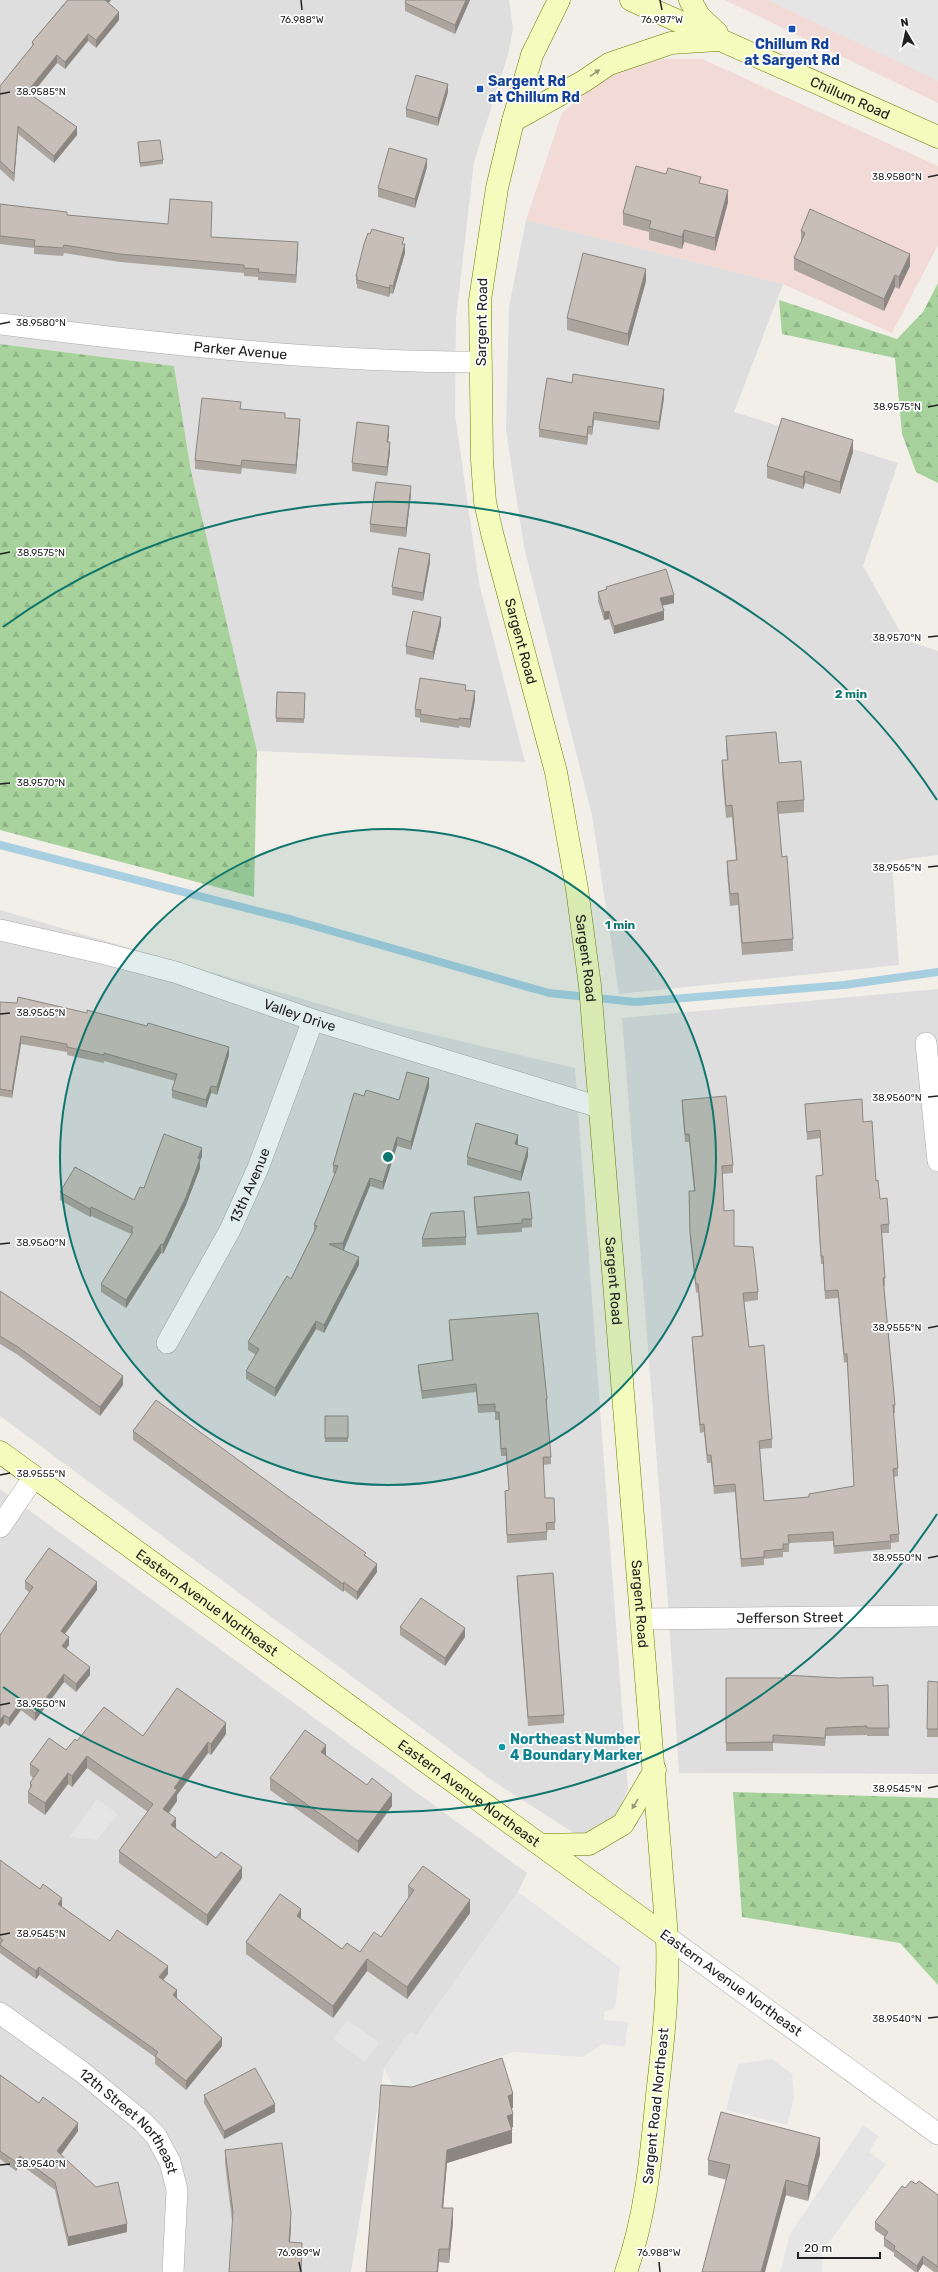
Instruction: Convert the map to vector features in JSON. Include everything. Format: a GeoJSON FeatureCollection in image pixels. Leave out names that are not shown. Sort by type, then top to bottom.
{"type":"FeatureCollection","features":[{"type":"Feature","properties":{"kind":"main road","name":"Sargent Road"},"geometry":{"type":"LineString","coordinates":[[559,0],[532,55],[513,121],[497,188],[485,259],[480,300],[482,460],[485,502],[556,772],[577,889],[591,995],[599,1107],[643,1619],[667,1938]]}},
{"type":"Feature","properties":{"kind":"main road","name":"Chillum Road"},"geometry":{"type":"LineString","coordinates":[[631,0],[938,137]]}},
{"type":"Feature","properties":{"kind":"main road"},"geometry":{"type":"LineString","coordinates":[[690,0],[699,16],[723,40]]}},
{"type":"Feature","properties":{"kind":"main road"},"geometry":{"type":"LineString","coordinates":[[513,121],[584,81],[609,64],[671,43],[723,40]]}},
{"type":"Feature","properties":{"kind":"main road","name":"Eastern Avenue Northeast"},"geometry":{"type":"LineString","coordinates":[[0,1452],[667,1938]]}},
{"type":"Feature","properties":{"kind":"main road"},"geometry":{"type":"LineString","coordinates":[[541,1845],[589,1844],[622,1824],[654,1770]]}},
{"type":"Feature","properties":{"kind":"main road","name":"Sargent Road Northeast"},"geometry":{"type":"LineString","coordinates":[[626,2272],[640,2229],[648,2178],[666,2013],[667,1938]]}},
{"type":"Feature","properties":{"kind":"street","name":"Parker Avenue"},"geometry":{"type":"LineString","coordinates":[[0,324],[177,344],[330,358],[390,361],[481,362]]}},
{"type":"Feature","properties":{"kind":"street","name":"Valley Drive"},"geometry":{"type":"LineString","coordinates":[[0,930],[102,953],[175,972],[313,1020],[599,1107]]}},
{"type":"Feature","properties":{"kind":"street","name":"13th Avenue"},"geometry":{"type":"LineString","coordinates":[[167,1343],[230,1230],[258,1168],[313,1020]]}},
{"type":"Feature","properties":{"kind":"street"},"geometry":{"type":"LineString","coordinates":[[926,1043],[938,1161]]}},
{"type":"Feature","properties":{"kind":"street"},"geometry":{"type":"LineString","coordinates":[[0,1527],[34,1477]]}},
{"type":"Feature","properties":{"kind":"street","name":"Jefferson Street"},"geometry":{"type":"LineString","coordinates":[[643,1619],[938,1616]]}},
{"type":"Feature","properties":{"kind":"street","name":"Eastern Avenue Northeast"},"geometry":{"type":"LineString","coordinates":[[667,1938],[938,2134]]}},
{"type":"Feature","properties":{"kind":"street","name":"12th Street Northeast"},"geometry":{"type":"LineString","coordinates":[[0,2013],[82,2072],[143,2122],[156,2136],[170,2162],[177,2190],[173,2272]]}},
{"type":"Feature","properties":{"kind":"shaded area"},"geometry":{"type":"Polygon","coordinates":[[[0,0],[509,0],[513,29],[508,55],[474,162],[456,318],[455,414],[479,583],[525,762],[257,751],[191,471],[174,366],[0,344],[0,0]]]}},
{"type":"Feature","properties":{"kind":"shaded area"},"geometry":{"type":"Polygon","coordinates":[[[725,0],[938,0],[938,103],[725,0]]]}},
{"type":"Feature","properties":{"kind":"shaded area"},"geometry":{"type":"Polygon","coordinates":[[[768,0],[938,0],[938,81],[768,0]]]}},
{"type":"Feature","properties":{"kind":"shaded area"},"geometry":{"type":"Polygon","coordinates":[[[656,59],[702,59],[938,166],[938,245],[892,333],[783,284],[526,220],[562,113],[603,77],[656,59]]]}},
{"type":"Feature","properties":{"kind":"shaded area"},"geometry":{"type":"Polygon","coordinates":[[[526,220],[783,284],[734,412],[898,463],[863,566],[905,640],[938,651],[938,855],[892,861],[899,965],[619,994],[592,815],[524,547],[506,430],[509,307],[526,220]]]}},
{"type":"Feature","properties":{"kind":"shaded area"},"geometry":{"type":"Polygon","coordinates":[[[0,910],[384,1023],[575,1068],[628,1789],[614,1820],[580,1837],[493,1781],[0,1416],[0,910]]]}},
{"type":"Feature","properties":{"kind":"shaded area"},"geometry":{"type":"Polygon","coordinates":[[[938,989],[938,1774],[679,1773],[667,1590],[622,1018],[938,989]]]}},
{"type":"Feature","properties":{"kind":"shaded area"},"geometry":{"type":"Polygon","coordinates":[[[0,1489],[527,1873],[518,1892],[416,2036],[410,2032],[384,2068],[351,2272],[0,2272],[0,1489]]]}},
{"type":"Feature","properties":{"kind":"shaded area"},"geometry":{"type":"Polygon","coordinates":[[[97,1799],[118,1814],[97,1840],[70,1837],[97,1799]]]}},
{"type":"Feature","properties":{"kind":"shaded area"},"geometry":{"type":"Polygon","coordinates":[[[518,1892],[620,1967],[615,2008],[604,2012],[604,2020],[628,2022],[625,2047],[603,2044],[583,2057],[514,2052],[396,2091],[384,2068],[410,2032],[416,2036],[518,1892]]]}},
{"type":"Feature","properties":{"kind":"shaded area"},"geometry":{"type":"Polygon","coordinates":[[[347,2020],[379,2042],[365,2062],[333,2039],[347,2020]]]}},
{"type":"Feature","properties":{"kind":"shaded area"},"geometry":{"type":"Polygon","coordinates":[[[772,2059],[792,2074],[794,2098],[787,2125],[726,2110],[738,2064],[772,2059]]]}},
{"type":"Feature","properties":{"kind":"shaded area"},"geometry":{"type":"Polygon","coordinates":[[[863,2125],[878,2136],[869,2152],[886,2164],[822,2252],[822,2272],[780,2272],[790,2234],[863,2125]]]}},
{"type":"Feature","properties":{"kind":"green space"},"geometry":{"type":"Polygon","coordinates":[[[938,283],[938,483],[916,472],[902,434],[895,358],[782,334],[779,300],[897,339],[923,312],[938,283]]]}},
{"type":"Feature","properties":{"kind":"green space"},"geometry":{"type":"Polygon","coordinates":[[[0,344],[174,366],[191,471],[257,751],[254,897],[0,830],[0,344]]]}},
{"type":"Feature","properties":{"kind":"green space"},"geometry":{"type":"Polygon","coordinates":[[[733,1792],[938,1798],[938,1985],[900,1943],[742,1917],[733,1792]]]}},
{"type":"Feature","properties":{"kind":"building"},"geometry":{"type":"Polygon","coordinates":[[[68,0],[105,0],[119,12],[96,40],[88,34],[65,62],[57,55],[27,92],[77,127],[54,156],[18,126],[14,174],[0,161],[0,86],[34,44],[32,42],[68,0]]]}},
{"type":"Feature","properties":{"kind":"building"},"geometry":{"type":"Polygon","coordinates":[[[406,0],[466,0],[455,25],[405,3],[406,0]]]}},
{"type":"Feature","properties":{"kind":"building"},"geometry":{"type":"Polygon","coordinates":[[[416,75],[448,84],[438,118],[406,109],[416,75]]]}},
{"type":"Feature","properties":{"kind":"building"},"geometry":{"type":"Polygon","coordinates":[[[160,140],[163,160],[140,163],[138,142],[160,140]]]}},
{"type":"Feature","properties":{"kind":"building"},"geometry":{"type":"Polygon","coordinates":[[[389,148],[427,159],[415,199],[378,188],[389,148]]]}},
{"type":"Feature","properties":{"kind":"building"},"geometry":{"type":"Polygon","coordinates":[[[636,166],[666,174],[668,168],[701,177],[699,183],[728,190],[715,238],[684,230],[682,237],[649,228],[651,221],[623,213],[636,166]]]}},
{"type":"Feature","properties":{"kind":"building"},"geometry":{"type":"Polygon","coordinates":[[[170,199],[212,202],[211,237],[298,242],[296,275],[258,272],[259,269],[244,268],[244,265],[120,254],[64,245],[63,248],[34,246],[35,240],[0,236],[0,204],[67,212],[67,215],[168,224],[170,199]]]}},
{"type":"Feature","properties":{"kind":"building"},"geometry":{"type":"Polygon","coordinates":[[[810,209],[910,254],[899,277],[895,275],[884,299],[794,258],[805,233],[801,231],[810,209]]]}},
{"type":"Feature","properties":{"kind":"building"},"geometry":{"type":"Polygon","coordinates":[[[372,229],[404,238],[402,244],[405,244],[393,286],[390,285],[389,288],[357,280],[356,276],[364,244],[368,233],[370,234],[372,229]]]}},
{"type":"Feature","properties":{"kind":"building"},"geometry":{"type":"Polygon","coordinates":[[[583,253],[646,269],[628,334],[567,318],[583,253]]]}},
{"type":"Feature","properties":{"kind":"building"},"geometry":{"type":"Polygon","coordinates":[[[573,374],[664,389],[659,422],[594,412],[592,427],[588,426],[587,437],[539,429],[547,378],[572,383],[573,374]]]}},
{"type":"Feature","properties":{"kind":"building"},"geometry":{"type":"Polygon","coordinates":[[[202,398],[241,402],[240,409],[285,413],[285,418],[300,419],[296,465],[242,460],[241,466],[195,460],[202,398]]]}},
{"type":"Feature","properties":{"kind":"building"},"geometry":{"type":"Polygon","coordinates":[[[782,418],[853,440],[840,482],[805,471],[803,477],[767,466],[782,418]]]}},
{"type":"Feature","properties":{"kind":"building"},"geometry":{"type":"Polygon","coordinates":[[[357,422],[389,426],[387,442],[390,442],[387,467],[352,463],[357,422]]]}},
{"type":"Feature","properties":{"kind":"building"},"geometry":{"type":"Polygon","coordinates":[[[376,482],[411,486],[406,528],[370,524],[376,482]]]}},
{"type":"Feature","properties":{"kind":"building"},"geometry":{"type":"Polygon","coordinates":[[[399,548],[430,554],[423,593],[392,587],[399,548]]]}},
{"type":"Feature","properties":{"kind":"building"},"geometry":{"type":"Polygon","coordinates":[[[666,569],[674,595],[660,598],[664,611],[614,626],[609,611],[604,612],[598,592],[607,589],[606,587],[666,569]]]}},
{"type":"Feature","properties":{"kind":"building"},"geometry":{"type":"Polygon","coordinates":[[[413,611],[441,617],[433,652],[406,646],[413,611]]]}},
{"type":"Feature","properties":{"kind":"building"},"geometry":{"type":"Polygon","coordinates":[[[420,678],[466,685],[465,690],[475,691],[470,719],[459,718],[459,720],[420,714],[421,710],[415,709],[420,678]]]}},
{"type":"Feature","properties":{"kind":"building"},"geometry":{"type":"Polygon","coordinates":[[[277,692],[305,693],[304,719],[276,718],[277,692]]]}},
{"type":"Feature","properties":{"kind":"building"},"geometry":{"type":"Polygon","coordinates":[[[776,732],[779,763],[801,761],[804,800],[777,802],[782,857],[787,856],[793,939],[742,943],[738,893],[730,894],[727,861],[737,860],[732,805],[726,806],[722,760],[728,760],[726,736],[776,732]]]}},
{"type":"Feature","properties":{"kind":"building"},"geometry":{"type":"Polygon","coordinates":[[[18,997],[87,1013],[87,1010],[147,1026],[148,1023],[229,1047],[217,1087],[211,1086],[206,1100],[172,1090],[177,1074],[104,1053],[104,1055],[67,1047],[67,1044],[21,1036],[12,1091],[0,1089],[0,1002],[17,1003],[18,997]]]}},
{"type":"Feature","properties":{"kind":"building"},"geometry":{"type":"Polygon","coordinates":[[[407,1072],[429,1078],[411,1142],[397,1137],[383,1182],[370,1178],[343,1243],[329,1244],[359,1257],[324,1325],[316,1321],[275,1388],[246,1371],[259,1349],[248,1342],[287,1276],[291,1279],[317,1226],[314,1225],[338,1166],[333,1165],[354,1093],[364,1096],[366,1090],[399,1100],[407,1072]]]}},
{"type":"Feature","properties":{"kind":"building"},"geometry":{"type":"Polygon","coordinates":[[[726,1096],[733,1165],[722,1166],[724,1211],[734,1210],[734,1246],[753,1247],[758,1292],[743,1293],[749,1347],[764,1345],[772,1439],[759,1441],[764,1501],[809,1497],[809,1494],[854,1486],[847,1354],[844,1354],[838,1290],[825,1291],[823,1256],[821,1256],[816,1176],[823,1175],[820,1130],[807,1132],[805,1104],[862,1099],[863,1122],[872,1121],[876,1181],[878,1180],[880,1199],[887,1198],[889,1224],[881,1225],[885,1278],[883,1278],[895,1405],[893,1405],[898,1468],[893,1469],[899,1534],[890,1535],[891,1541],[834,1546],[833,1532],[788,1535],[789,1544],[783,1544],[783,1549],[764,1551],[764,1557],[741,1559],[735,1484],[714,1486],[711,1455],[707,1455],[704,1424],[700,1425],[692,1337],[703,1336],[698,1284],[696,1284],[690,1232],[689,1191],[695,1191],[689,1134],[685,1134],[682,1100],[726,1096]]]}},
{"type":"Feature","properties":{"kind":"building"},"geometry":{"type":"Polygon","coordinates":[[[476,1123],[518,1135],[515,1144],[528,1148],[521,1172],[467,1157],[476,1123]]]}},
{"type":"Feature","properties":{"kind":"building"},"geometry":{"type":"Polygon","coordinates":[[[164,1134],[202,1148],[198,1158],[200,1159],[186,1197],[163,1245],[161,1244],[126,1300],[101,1284],[133,1232],[131,1231],[133,1227],[91,1207],[90,1209],[60,1192],[75,1167],[134,1200],[140,1187],[144,1188],[164,1134]]]}},
{"type":"Feature","properties":{"kind":"building"},"geometry":{"type":"Polygon","coordinates":[[[529,1192],[532,1219],[522,1219],[522,1223],[477,1227],[474,1197],[529,1192]]]}},
{"type":"Feature","properties":{"kind":"building"},"geometry":{"type":"Polygon","coordinates":[[[464,1211],[466,1237],[422,1239],[431,1213],[464,1211]]]}},
{"type":"Feature","properties":{"kind":"building"},"geometry":{"type":"Polygon","coordinates":[[[0,1291],[72,1339],[123,1376],[100,1407],[18,1347],[0,1336],[0,1291]]]}},
{"type":"Feature","properties":{"kind":"building"},"geometry":{"type":"Polygon","coordinates":[[[538,1313],[547,1399],[551,1457],[543,1457],[545,1498],[554,1498],[555,1522],[546,1523],[547,1532],[507,1535],[505,1491],[509,1490],[506,1448],[501,1449],[499,1412],[495,1412],[495,1404],[478,1405],[476,1384],[422,1391],[418,1365],[453,1360],[449,1320],[538,1313]]]}},
{"type":"Feature","properties":{"kind":"building"},"geometry":{"type":"Polygon","coordinates":[[[156,1400],[366,1553],[364,1555],[377,1564],[357,1592],[344,1582],[343,1584],[133,1431],[156,1400]]]}},
{"type":"Feature","properties":{"kind":"building"},"geometry":{"type":"Polygon","coordinates":[[[325,1416],[348,1416],[348,1438],[325,1438],[325,1416]]]}},
{"type":"Feature","properties":{"kind":"building"},"geometry":{"type":"Polygon","coordinates":[[[49,1548],[97,1582],[61,1631],[69,1637],[62,1646],[90,1667],[76,1684],[64,1674],[35,1713],[21,1702],[9,1718],[4,1715],[0,1720],[0,1635],[33,1587],[25,1581],[49,1548]]]}},
{"type":"Feature","properties":{"kind":"building"},"geometry":{"type":"Polygon","coordinates":[[[553,1573],[564,1715],[528,1717],[517,1576],[553,1573]]]}},
{"type":"Feature","properties":{"kind":"building"},"geometry":{"type":"Polygon","coordinates":[[[421,1598],[465,1628],[445,1658],[400,1627],[421,1598]]]}},
{"type":"Feature","properties":{"kind":"building"},"geometry":{"type":"Polygon","coordinates":[[[785,1675],[837,1678],[873,1677],[873,1686],[888,1685],[889,1728],[867,1728],[867,1726],[826,1728],[825,1738],[773,1735],[773,1742],[726,1743],[726,1678],[785,1678],[785,1675]]]}},
{"type":"Feature","properties":{"kind":"building"},"geometry":{"type":"Polygon","coordinates":[[[928,1681],[938,1682],[938,1729],[927,1729],[928,1681]]]}},
{"type":"Feature","properties":{"kind":"building"},"geometry":{"type":"Polygon","coordinates":[[[177,1688],[226,1723],[211,1744],[208,1742],[174,1788],[177,1790],[163,1809],[176,1818],[171,1825],[216,1858],[221,1852],[242,1867],[207,1915],[119,1851],[153,1804],[87,1756],[72,1776],[68,1773],[45,1803],[28,1792],[32,1785],[30,1783],[39,1770],[30,1764],[49,1738],[66,1750],[75,1739],[77,1741],[104,1707],[143,1736],[177,1688]]]}},
{"type":"Feature","properties":{"kind":"building"},"geometry":{"type":"Polygon","coordinates":[[[305,1730],[326,1745],[321,1752],[367,1785],[372,1778],[392,1794],[358,1841],[270,1778],[305,1730]]]}},
{"type":"Feature","properties":{"kind":"building"},"geometry":{"type":"Polygon","coordinates":[[[0,1860],[40,1889],[43,1884],[62,1898],[58,1904],[110,1941],[117,1930],[168,1966],[159,1977],[177,1990],[173,1995],[222,2038],[186,2081],[155,2056],[158,2052],[39,1967],[36,1971],[0,1945],[3,1940],[0,1938],[0,1860]]]}},
{"type":"Feature","properties":{"kind":"building"},"geometry":{"type":"Polygon","coordinates":[[[423,1866],[470,1900],[407,1987],[367,1959],[333,2006],[246,1942],[280,1894],[301,1909],[297,1916],[342,1949],[347,1943],[360,1952],[374,1932],[381,1937],[414,1890],[408,1886],[423,1866]]]}},
{"type":"Feature","properties":{"kind":"building"},"geometry":{"type":"Polygon","coordinates":[[[502,2058],[513,2094],[508,2096],[513,2114],[507,2116],[512,2130],[447,2150],[442,2208],[453,2208],[449,2249],[439,2249],[437,2272],[366,2272],[381,2085],[412,2087],[502,2058]]]}},
{"type":"Feature","properties":{"kind":"building"},"geometry":{"type":"Polygon","coordinates":[[[255,2068],[275,2104],[224,2131],[204,2095],[255,2068]]]}},
{"type":"Feature","properties":{"kind":"building"},"geometry":{"type":"Polygon","coordinates":[[[0,2075],[39,2103],[43,2097],[78,2123],[57,2151],[96,2187],[118,2182],[127,2224],[68,2237],[55,2182],[20,2156],[16,2162],[0,2151],[0,2075]]]}},
{"type":"Feature","properties":{"kind":"building"},"geometry":{"type":"Polygon","coordinates":[[[721,2112],[820,2138],[808,2186],[786,2180],[761,2272],[702,2272],[730,2165],[708,2160],[721,2112]]]}},
{"type":"Feature","properties":{"kind":"building"},"geometry":{"type":"Polygon","coordinates":[[[282,2143],[291,2213],[289,2242],[302,2243],[301,2272],[229,2272],[233,2212],[225,2150],[282,2143]]]}},
{"type":"Feature","properties":{"kind":"building"},"geometry":{"type":"Polygon","coordinates":[[[911,2181],[916,2184],[919,2181],[938,2195],[938,2267],[923,2256],[917,2266],[894,2249],[895,2246],[884,2238],[888,2232],[875,2222],[902,2186],[905,2188],[911,2181]]]}},
{"type":"Feature","properties":{"kind":"waterway"},"geometry":{"type":"LineString","coordinates":[[0,845],[293,920],[549,993],[635,1002],[844,985],[938,972]]}},
{"type":"Feature","properties":{"kind":"place","name":"Chillum Rd at Sargent Rd"},"geometry":{"type":"Point","coordinates":[792,29]}},
{"type":"Feature","properties":{"kind":"place","name":"Sargent Rd at Chillum Rd"},"geometry":{"type":"Point","coordinates":[480,89]}},
{"type":"Feature","properties":{"kind":"place","name":"Northeast Number 4 Boundary Marker"},"geometry":{"type":"Point","coordinates":[502,1747]}}]}
